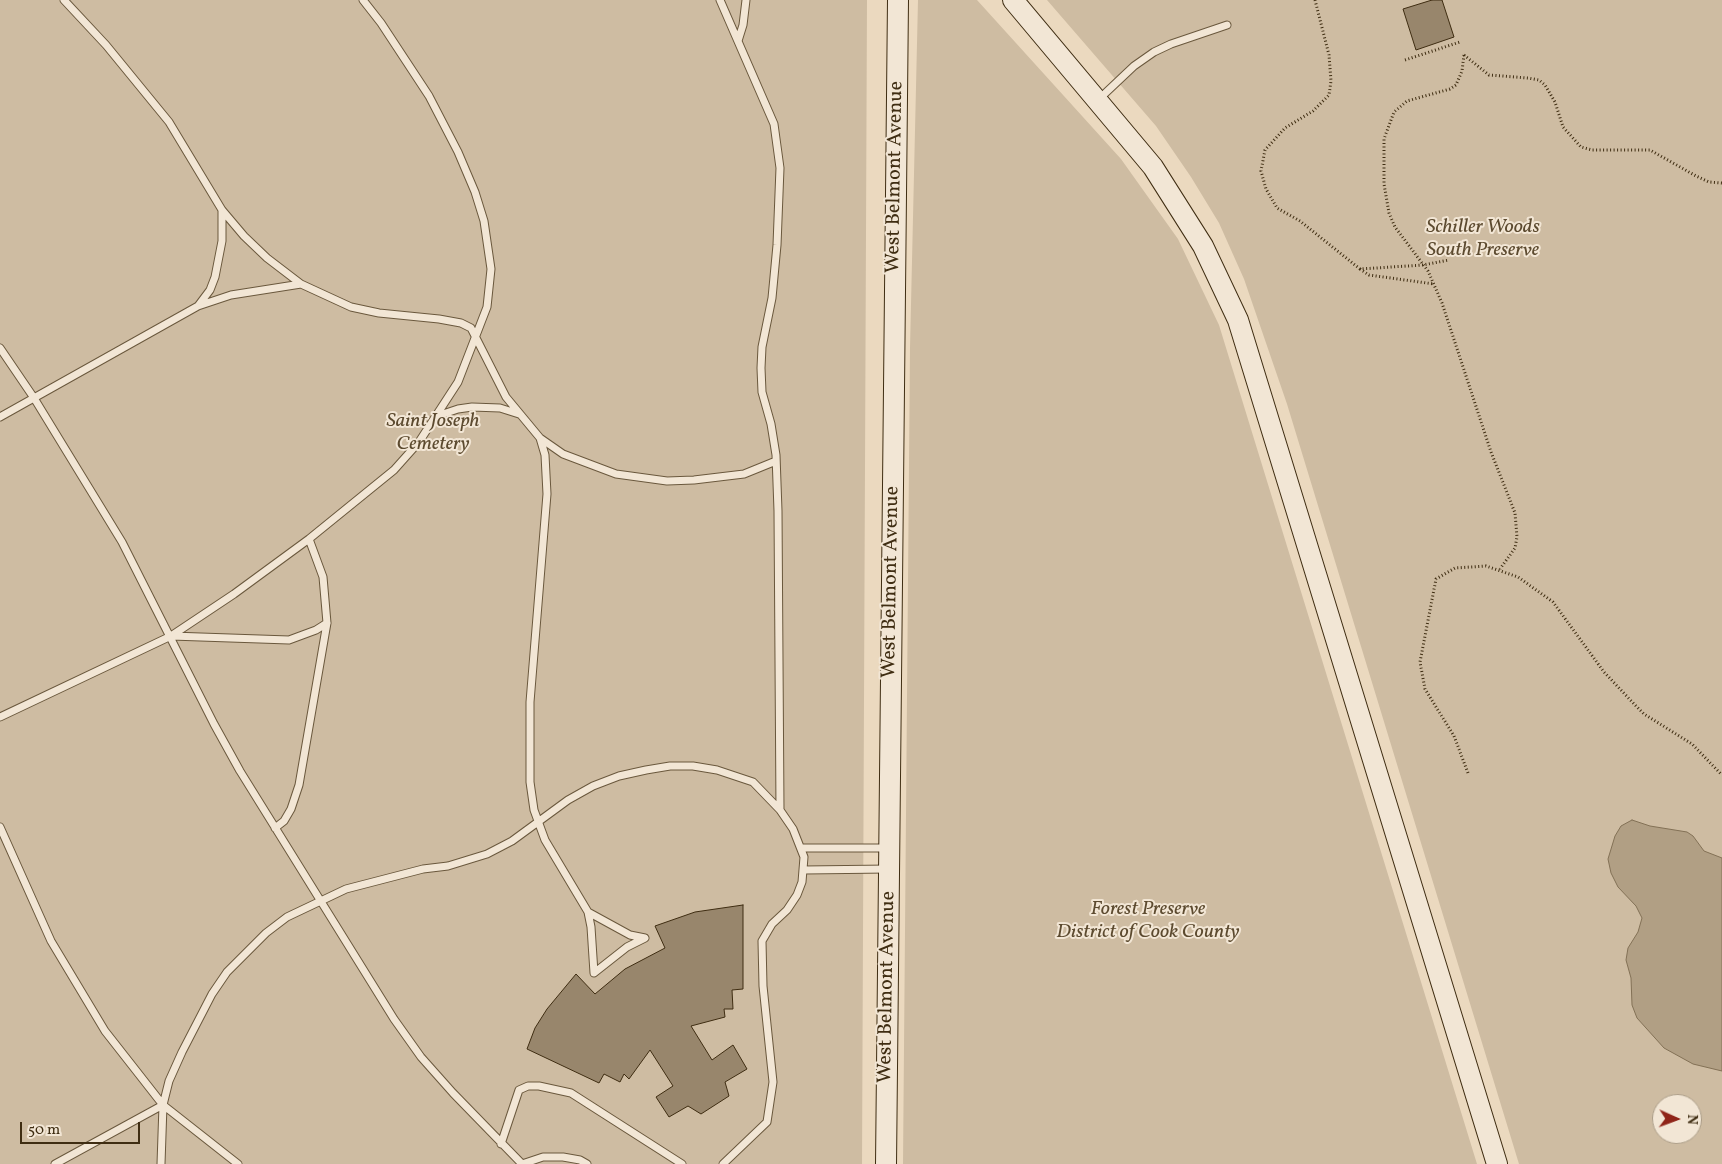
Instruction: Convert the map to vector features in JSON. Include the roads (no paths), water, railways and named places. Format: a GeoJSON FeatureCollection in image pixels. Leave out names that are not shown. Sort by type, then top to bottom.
{"type":"FeatureCollection","features":[{"type":"Feature","properties":{"kind":"main road","name":"West Belmont Avenue"},"geometry":{"type":"LineString","coordinates":[[886,1164],[898,0]]}},
{"type":"Feature","properties":{"kind":"main road"},"geometry":{"type":"LineString","coordinates":[[1013,0],[1153,168],[1203,246],[1238,320],[1497,1164]]}},
{"type":"Feature","properties":{"kind":"lane"},"geometry":{"type":"LineString","coordinates":[[64,0],[106,45],[169,122],[222,210],[244,236],[267,258],[301,284],[352,307],[380,313],[461,323],[471,328],[503,390],[520,414],[540,438],[563,454],[616,474],[667,481],[744,474],[776,461]]}},
{"type":"Feature","properties":{"kind":"lane"},"geometry":{"type":"LineString","coordinates":[[0,716],[171,636],[234,594],[309,539],[394,470],[419,442],[458,382],[487,307],[491,269],[484,221],[475,192],[458,152],[429,96],[381,23],[363,0]]}},
{"type":"Feature","properties":{"kind":"lane"},"geometry":{"type":"LineString","coordinates":[[720,0],[774,124],[780,168],[777,245],[772,298],[762,347],[761,368],[762,392],[771,424],[776,461],[780,810]]}},
{"type":"Feature","properties":{"kind":"lane"},"geometry":{"type":"LineString","coordinates":[[738,41],[743,25],[746,0]]}},
{"type":"Feature","properties":{"kind":"lane"},"geometry":{"type":"LineString","coordinates":[[1098,100],[1134,66],[1154,52],[1171,44],[1227,25]]}},
{"type":"Feature","properties":{"kind":"lane"},"geometry":{"type":"LineString","coordinates":[[198,306],[210,290],[215,277],[222,241],[222,210]]}},
{"type":"Feature","properties":{"kind":"lane"},"geometry":{"type":"LineString","coordinates":[[0,417],[198,306],[231,295],[301,284]]}},
{"type":"Feature","properties":{"kind":"lane"},"geometry":{"type":"LineString","coordinates":[[0,348],[34,398],[122,542],[214,724],[275,828],[394,1019],[421,1057],[501,1144],[522,1164],[543,1157],[563,1157],[580,1160],[587,1164]]}},
{"type":"Feature","properties":{"kind":"lane"},"geometry":{"type":"LineString","coordinates":[[437,416],[472,407],[500,408],[520,414]]}},
{"type":"Feature","properties":{"kind":"lane"},"geometry":{"type":"LineString","coordinates":[[540,438],[544,455],[547,494],[530,702],[530,782],[534,810],[545,840],[588,912],[592,927],[594,973],[627,947],[645,938],[630,935],[588,912]]}},
{"type":"Feature","properties":{"kind":"lane"},"geometry":{"type":"LineString","coordinates":[[275,828],[284,821],[291,809],[299,786],[327,622],[323,577],[309,539]]}},
{"type":"Feature","properties":{"kind":"lane"},"geometry":{"type":"LineString","coordinates":[[171,636],[290,640],[316,630],[327,622]]}},
{"type":"Feature","properties":{"kind":"lane"},"geometry":{"type":"LineString","coordinates":[[161,1164],[163,1105],[169,1081],[198,1019],[227,972],[266,933],[287,917],[346,889],[372,881],[448,866],[487,854],[538,823],[568,800],[593,786],[619,776],[670,766],[693,766],[739,776],[753,782],[780,810],[802,848],[804,870],[797,895],[787,910],[772,924],[762,941],[764,986],[773,1082],[767,1122],[723,1164]]}},
{"type":"Feature","properties":{"kind":"lane"},"geometry":{"type":"LineString","coordinates":[[0,827],[51,941],[105,1031],[163,1105],[238,1164]]}},
{"type":"Feature","properties":{"kind":"lane"},"geometry":{"type":"LineString","coordinates":[[802,848],[890,848]]}},
{"type":"Feature","properties":{"kind":"lane"},"geometry":{"type":"LineString","coordinates":[[804,870],[890,869]]}},
{"type":"Feature","properties":{"kind":"lane"},"geometry":{"type":"LineString","coordinates":[[501,1144],[519,1090],[528,1086],[538,1086],[571,1093],[682,1164]]}},
{"type":"Feature","properties":{"kind":"lane"},"geometry":{"type":"LineString","coordinates":[[55,1164],[163,1105]]}},
{"type":"Feature","properties":{"kind":"park label","name":"Schiller Woods South Preserve"},"geometry":{"type":"Point","coordinates":[1483,240]}},
{"type":"Feature","properties":{"kind":"park label","name":"Saint Joseph Cemetery"},"geometry":{"type":"Point","coordinates":[433,434]}},
{"type":"Feature","properties":{"kind":"park label","name":"Forest Preserve District of Cook County"},"geometry":{"type":"Point","coordinates":[1148,922]}}]}
